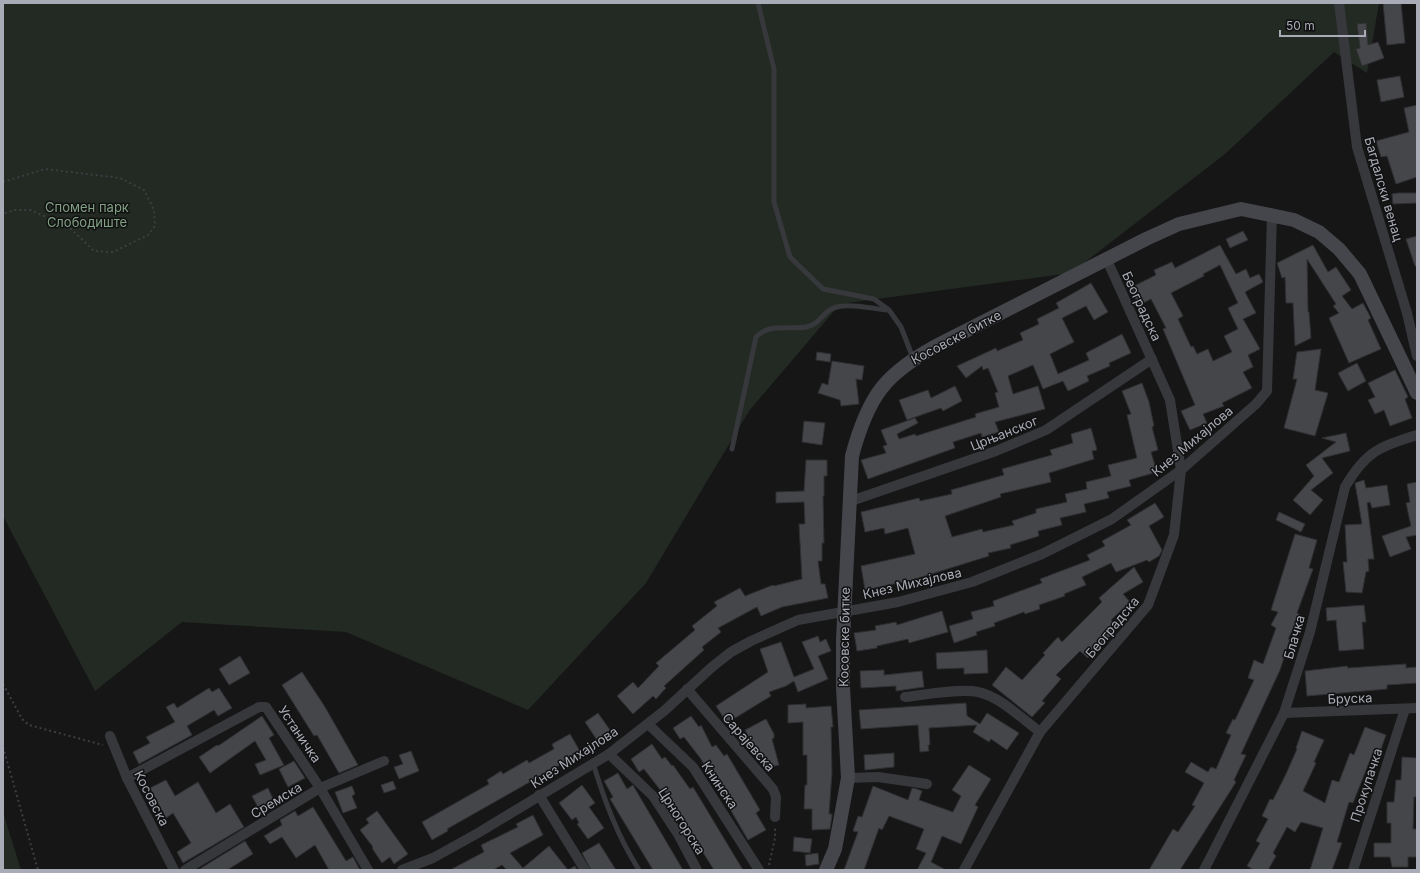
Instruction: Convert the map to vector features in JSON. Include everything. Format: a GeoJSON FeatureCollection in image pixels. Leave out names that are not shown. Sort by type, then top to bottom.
{"type":"FeatureCollection","features":[{"type":"Feature","properties":{"kind":"street","name":"Багдалски венац"},"geometry":{"type":"LineString","coordinates":[[1339,3],[1357,147],[1407,313],[1417,356]]}},
{"type":"Feature","properties":{"kind":"street","name":"Косовске битке"},"geometry":{"type":"LineString","coordinates":[[826,870],[835,850],[848,778],[843,687],[852,456],[860,428],[874,397],[892,375],[913,358],[1180,224],[1241,209],[1272,214],[1294,220],[1319,232],[1339,249],[1355,269],[1374,302],[1417,393]]}},
{"type":"Feature","properties":{"kind":"street","name":"Кнез Михајлова"},"geometry":{"type":"LineString","coordinates":[[402,870],[433,858],[478,833],[609,754],[648,724],[731,652],[774,629],[798,620],[898,602],[972,582],[1042,554],[1112,519],[1182,470],[1256,404],[1267,391],[1272,214]]}},
{"type":"Feature","properties":{"kind":"street","name":"Београдска"},"geometry":{"type":"LineString","coordinates":[[964,870],[1040,732],[1148,605],[1174,535],[1182,470],[1170,400],[1107,260]]}},
{"type":"Feature","properties":{"kind":"street","name":"Црњанског"},"geometry":{"type":"LineString","coordinates":[[851,501],[989,454],[1046,430],[1152,359]]}},
{"type":"Feature","properties":{"kind":"street","name":"Блачка"},"geometry":{"type":"LineString","coordinates":[[1204,870],[1284,713],[1310,632],[1345,487],[1356,468],[1377,449],[1417,435]]}},
{"type":"Feature","properties":{"kind":"street","name":"Сарајевска"},"geometry":{"type":"LineString","coordinates":[[687,689],[773,789],[776,797],[775,817]]}},
{"type":"Feature","properties":{"kind":"street"},"geometry":{"type":"LineString","coordinates":[[905,697],[972,691],[979,692],[997,701],[1040,732]]}},
{"type":"Feature","properties":{"kind":"street","name":"Устаничка"},"geometry":{"type":"LineString","coordinates":[[127,778],[259,707],[266,707],[320,788],[368,870]]}},
{"type":"Feature","properties":{"kind":"street","name":"Бруска"},"geometry":{"type":"LineString","coordinates":[[1284,713],[1417,708]]}},
{"type":"Feature","properties":{"kind":"street","name":"Прокупачка"},"geometry":{"type":"LineString","coordinates":[[1353,870],[1405,709]]}},
{"type":"Feature","properties":{"kind":"street","name":"Книнска"},"geometry":{"type":"LineString","coordinates":[[648,724],[693,767],[759,870]]}},
{"type":"Feature","properties":{"kind":"street","name":"Косовска"},"geometry":{"type":"LineString","coordinates":[[110,736],[127,778],[174,870]]}},
{"type":"Feature","properties":{"kind":"street","name":"Црногорска"},"geometry":{"type":"LineString","coordinates":[[609,754],[653,796],[678,834],[697,870]]}},
{"type":"Feature","properties":{"kind":"street","name":"Сремска"},"geometry":{"type":"LineString","coordinates":[[185,870],[320,788],[384,761]]}},
{"type":"Feature","properties":{"kind":"street"},"geometry":{"type":"LineString","coordinates":[[848,778],[878,777],[927,784]]}},
{"type":"Feature","properties":{"kind":"street"},"geometry":{"type":"LineString","coordinates":[[539,796],[585,870]]}},
{"type":"Feature","properties":{"kind":"lane"},"geometry":{"type":"LineString","coordinates":[[758,3],[774,69],[774,202],[790,257],[823,289],[874,299],[889,310],[901,327],[913,358]]}},
{"type":"Feature","properties":{"kind":"lane"},"geometry":{"type":"LineString","coordinates":[[732,449],[756,337],[761,332],[777,328],[806,326],[816,323],[830,308],[843,306],[889,310]]}},
{"type":"Feature","properties":{"kind":"lane"},"geometry":{"type":"LineString","coordinates":[[592,763],[611,818],[624,846],[639,870]]}},
{"type":"Feature","properties":{"kind":"path"},"geometry":{"type":"LineString","coordinates":[[3,182],[46,169],[120,178],[144,190],[154,210],[155,226],[148,235],[113,252],[94,252],[69,227],[30,210],[14,210],[3,214]]}},
{"type":"Feature","properties":{"kind":"path"},"geometry":{"type":"LineString","coordinates":[[3,684],[22,719],[29,725],[107,746],[114,746]]}},
{"type":"Feature","properties":{"kind":"path"},"geometry":{"type":"LineString","coordinates":[[3,747],[38,870]]}},
{"type":"Feature","properties":{"kind":"path"},"geometry":{"type":"LineString","coordinates":[[766,870],[774,838],[775,817]]}},
{"type":"Feature","properties":{"kind":"green space","name":"Спомен парк Слободиште"},"geometry":{"type":"Polygon","coordinates":[[[3,3],[1379,3],[1367,73],[1334,52],[1225,154],[1071,273],[840,304],[749,411],[646,583],[528,710],[346,632],[182,622],[95,691],[3,516],[3,3]]]}},
{"type":"Feature","properties":{"kind":"green space"},"geometry":{"type":"Polygon","coordinates":[[[3,812],[21,870],[3,870],[3,812]]]}},
{"type":"Feature","properties":{"kind":"building"},"geometry":{"type":"Polygon","coordinates":[[[1383,3],[1401,3],[1405,43],[1387,45],[1383,3]]]}},
{"type":"Feature","properties":{"kind":"building"},"geometry":{"type":"Polygon","coordinates":[[[1366,23],[1368,45],[1378,42],[1384,58],[1362,66],[1356,49],[1360,48],[1357,24],[1366,23]]]}},
{"type":"Feature","properties":{"kind":"building"},"geometry":{"type":"Polygon","coordinates":[[[1400,76],[1404,97],[1381,102],[1377,80],[1400,76]]]}},
{"type":"Feature","properties":{"kind":"building"},"geometry":{"type":"Polygon","coordinates":[[[1417,105],[1417,177],[1396,184],[1387,156],[1381,157],[1376,141],[1409,132],[1404,108],[1417,105]]]}},
{"type":"Feature","properties":{"kind":"building"},"geometry":{"type":"Polygon","coordinates":[[[1417,193],[1417,203],[1393,204],[1392,194],[1417,193]]]}},
{"type":"Feature","properties":{"kind":"building"},"geometry":{"type":"Polygon","coordinates":[[[1243,231],[1248,240],[1230,248],[1226,239],[1243,231]]]}},
{"type":"Feature","properties":{"kind":"building"},"geometry":{"type":"Polygon","coordinates":[[[1417,236],[1417,266],[1415,266],[1406,239],[1417,236]]]}},
{"type":"Feature","properties":{"kind":"building"},"geometry":{"type":"Polygon","coordinates":[[[1220,245],[1236,274],[1246,269],[1250,278],[1259,274],[1263,282],[1245,292],[1256,313],[1243,319],[1260,349],[1248,355],[1253,367],[1243,372],[1252,388],[1222,403],[1224,406],[1203,414],[1207,423],[1190,430],[1181,411],[1195,405],[1163,329],[1166,328],[1151,299],[1139,305],[1130,288],[1156,275],[1154,270],[1172,262],[1175,268],[1220,245]],[[1220,265],[1203,274],[1204,276],[1171,293],[1183,316],[1178,319],[1191,347],[1193,346],[1197,354],[1208,349],[1213,361],[1232,352],[1224,336],[1238,329],[1228,308],[1238,303],[1220,265]]]}},
{"type":"Feature","properties":{"kind":"building"},"geometry":{"type":"Polygon","coordinates":[[[1313,245],[1328,272],[1336,267],[1351,290],[1342,296],[1352,309],[1363,303],[1371,318],[1368,320],[1381,349],[1349,363],[1329,318],[1339,313],[1333,306],[1336,304],[1307,259],[1308,312],[1311,338],[1295,346],[1293,303],[1286,303],[1285,277],[1282,278],[1277,263],[1313,245]]]}},
{"type":"Feature","properties":{"kind":"building"},"geometry":{"type":"Polygon","coordinates":[[[1091,283],[1108,312],[1094,320],[1086,306],[1062,318],[1074,342],[1050,354],[1058,374],[1089,360],[1086,353],[1122,334],[1131,353],[1109,363],[1110,366],[1087,376],[1089,381],[1068,391],[1063,381],[1043,389],[1033,365],[1008,376],[1013,394],[1038,386],[1045,409],[995,422],[999,432],[982,437],[981,433],[953,442],[955,448],[868,479],[861,460],[886,453],[883,446],[887,445],[881,430],[915,418],[918,423],[897,434],[899,439],[915,434],[916,436],[976,417],[975,414],[999,407],[995,393],[998,392],[988,368],[983,370],[982,366],[966,378],[957,366],[996,348],[997,351],[1023,340],[1020,333],[1039,324],[1037,319],[1059,308],[1056,303],[1091,283]]]}},
{"type":"Feature","properties":{"kind":"building"},"geometry":{"type":"Polygon","coordinates":[[[1321,349],[1315,390],[1328,393],[1315,436],[1284,428],[1297,379],[1293,379],[1297,352],[1321,349]]]}},
{"type":"Feature","properties":{"kind":"building"},"geometry":{"type":"Polygon","coordinates":[[[817,352],[831,354],[830,362],[816,360],[817,352]]]}},
{"type":"Feature","properties":{"kind":"building"},"geometry":{"type":"Polygon","coordinates":[[[832,361],[864,366],[862,380],[856,379],[859,404],[841,406],[840,400],[818,393],[822,383],[828,385],[832,361]]]}},
{"type":"Feature","properties":{"kind":"building"},"geometry":{"type":"Polygon","coordinates":[[[1357,363],[1366,381],[1348,391],[1338,373],[1357,363]]]}},
{"type":"Feature","properties":{"kind":"building"},"geometry":{"type":"Polygon","coordinates":[[[1395,370],[1408,397],[1405,399],[1412,418],[1390,426],[1384,410],[1375,414],[1368,400],[1375,397],[1368,383],[1395,370]]]}},
{"type":"Feature","properties":{"kind":"building"},"geometry":{"type":"Polygon","coordinates":[[[1142,383],[1149,402],[1154,426],[1152,427],[1158,450],[1151,452],[1157,472],[1129,480],[1131,486],[1107,492],[1109,498],[1084,504],[1086,512],[1060,518],[1062,525],[1038,531],[1039,536],[1010,545],[1011,548],[988,553],[989,556],[912,580],[865,590],[861,566],[915,554],[908,528],[885,534],[884,528],[865,532],[861,512],[919,498],[920,501],[952,494],[951,490],[1004,475],[1002,469],[1052,455],[1050,450],[1073,443],[1071,434],[1091,428],[1097,450],[1092,451],[1094,459],[1049,473],[1051,482],[1000,494],[1001,497],[945,516],[952,537],[982,529],[983,532],[1014,525],[1012,521],[1036,513],[1036,509],[1067,502],[1065,494],[1087,489],[1086,482],[1111,476],[1108,465],[1137,458],[1127,415],[1131,414],[1122,391],[1142,383]]]}},
{"type":"Feature","properties":{"kind":"building"},"geometry":{"type":"Polygon","coordinates":[[[955,386],[962,401],[943,411],[941,408],[907,420],[899,400],[928,390],[931,398],[955,386]]]}},
{"type":"Feature","properties":{"kind":"building"},"geometry":{"type":"Polygon","coordinates":[[[804,421],[825,423],[822,445],[802,442],[804,421]]]}},
{"type":"Feature","properties":{"kind":"building"},"geometry":{"type":"Polygon","coordinates":[[[1346,433],[1350,451],[1322,458],[1333,473],[1311,490],[1323,500],[1310,515],[1293,500],[1314,476],[1306,465],[1336,442],[1322,438],[1346,433]]]}},
{"type":"Feature","properties":{"kind":"building"},"geometry":{"type":"Polygon","coordinates":[[[806,460],[827,460],[827,476],[824,476],[823,496],[824,543],[822,543],[822,561],[818,561],[821,584],[825,584],[828,598],[782,607],[761,616],[757,607],[718,628],[721,632],[702,647],[704,650],[664,686],[666,688],[656,699],[653,696],[633,714],[617,696],[633,682],[638,688],[659,666],[656,663],[695,630],[692,626],[717,606],[714,602],[740,588],[745,596],[773,585],[802,579],[799,524],[805,524],[804,502],[776,503],[776,492],[804,491],[806,460]]]}},
{"type":"Feature","properties":{"kind":"building"},"geometry":{"type":"Polygon","coordinates":[[[1364,480],[1366,488],[1387,485],[1390,505],[1372,508],[1370,502],[1367,503],[1374,559],[1368,559],[1369,571],[1366,572],[1362,593],[1346,592],[1343,562],[1347,562],[1345,525],[1362,524],[1355,483],[1364,480]]]}},
{"type":"Feature","properties":{"kind":"building"},"geometry":{"type":"Polygon","coordinates":[[[1417,482],[1417,535],[1406,537],[1411,549],[1390,557],[1382,536],[1411,526],[1406,503],[1410,502],[1407,484],[1417,482]]]}},
{"type":"Feature","properties":{"kind":"building"},"geometry":{"type":"Polygon","coordinates":[[[1155,503],[1164,517],[1149,526],[1162,550],[1159,556],[1149,562],[1147,560],[1116,572],[1111,563],[1082,577],[1086,585],[1064,594],[1065,596],[1039,605],[1040,609],[1025,614],[1024,612],[994,623],[995,626],[976,632],[977,635],[954,643],[949,626],[973,619],[971,612],[994,606],[993,601],[1042,583],[1040,579],[1090,560],[1087,555],[1105,546],[1102,541],[1131,525],[1127,520],[1155,503]]]}},
{"type":"Feature","properties":{"kind":"building"},"geometry":{"type":"Polygon","coordinates":[[[1279,512],[1305,524],[1301,532],[1276,520],[1279,512]]]}},
{"type":"Feature","properties":{"kind":"building"},"geometry":{"type":"Polygon","coordinates":[[[1295,534],[1317,540],[1309,568],[1313,569],[1297,613],[1300,615],[1288,639],[1290,639],[1280,670],[1241,754],[1246,755],[1234,780],[1236,782],[1180,870],[1149,870],[1173,829],[1178,832],[1195,806],[1192,805],[1204,783],[1185,772],[1191,762],[1208,772],[1211,767],[1216,769],[1231,735],[1226,733],[1233,719],[1235,720],[1254,680],[1248,678],[1254,660],[1263,664],[1276,628],[1271,625],[1278,612],[1271,610],[1295,534]]]}},
{"type":"Feature","properties":{"kind":"building"},"geometry":{"type":"Polygon","coordinates":[[[1134,567],[1143,582],[1123,594],[1130,602],[1111,620],[1118,628],[1088,658],[1080,651],[1056,675],[1061,679],[1042,701],[1045,703],[1032,717],[992,685],[1006,667],[1022,680],[1045,655],[1043,653],[1058,637],[1062,642],[1102,602],[1099,598],[1134,567]]]}},
{"type":"Feature","properties":{"kind":"building"},"geometry":{"type":"Polygon","coordinates":[[[1364,605],[1366,622],[1362,622],[1364,649],[1339,651],[1336,620],[1327,621],[1326,608],[1364,605]]]}},
{"type":"Feature","properties":{"kind":"building"},"geometry":{"type":"Polygon","coordinates":[[[942,611],[948,632],[909,643],[908,639],[877,646],[877,648],[857,651],[854,633],[876,630],[875,626],[896,622],[897,625],[942,611]]]}},
{"type":"Feature","properties":{"kind":"building"},"geometry":{"type":"Polygon","coordinates":[[[818,636],[820,642],[826,639],[831,651],[818,656],[828,679],[798,692],[794,681],[786,686],[769,692],[771,696],[727,723],[716,706],[768,672],[760,649],[781,642],[794,677],[814,669],[802,642],[818,636]]]}},
{"type":"Feature","properties":{"kind":"building"},"geometry":{"type":"Polygon","coordinates":[[[987,650],[988,673],[964,674],[964,668],[937,669],[936,653],[987,650]]]}},
{"type":"Feature","properties":{"kind":"building"},"geometry":{"type":"Polygon","coordinates":[[[240,656],[250,673],[229,685],[219,669],[240,656]]]}},
{"type":"Feature","properties":{"kind":"building"},"geometry":{"type":"Polygon","coordinates":[[[1406,664],[1406,668],[1417,667],[1417,683],[1387,685],[1387,689],[1307,696],[1305,671],[1347,666],[1348,668],[1406,664]]]}},
{"type":"Feature","properties":{"kind":"building"},"geometry":{"type":"Polygon","coordinates":[[[884,670],[884,675],[922,671],[924,687],[896,691],[896,686],[861,688],[860,671],[884,670]]]}},
{"type":"Feature","properties":{"kind":"building"},"geometry":{"type":"Polygon","coordinates":[[[302,672],[325,707],[358,765],[339,773],[317,735],[314,736],[282,685],[302,672]]]}},
{"type":"Feature","properties":{"kind":"building"},"geometry":{"type":"Polygon","coordinates":[[[209,688],[212,692],[219,688],[232,708],[218,716],[214,710],[187,726],[192,735],[139,764],[133,752],[150,743],[146,737],[175,722],[166,707],[174,703],[177,708],[209,688]]]}},
{"type":"Feature","properties":{"kind":"building"},"geometry":{"type":"Polygon","coordinates":[[[966,703],[967,716],[980,724],[987,713],[1019,733],[1007,750],[991,739],[989,742],[973,732],[977,725],[929,728],[929,751],[920,752],[918,725],[861,729],[859,710],[966,703]]]}},
{"type":"Feature","properties":{"kind":"building"},"geometry":{"type":"Polygon","coordinates":[[[806,704],[806,708],[831,706],[833,727],[831,727],[832,772],[829,814],[832,815],[830,829],[812,830],[812,809],[804,809],[805,785],[807,785],[807,755],[803,755],[803,722],[788,723],[788,705],[806,704]]]}},
{"type":"Feature","properties":{"kind":"building"},"geometry":{"type":"Polygon","coordinates":[[[598,713],[610,730],[597,740],[585,722],[598,713]]]}},
{"type":"Feature","properties":{"kind":"building"},"geometry":{"type":"Polygon","coordinates":[[[262,716],[274,735],[269,738],[284,765],[260,775],[255,764],[266,760],[255,741],[210,773],[199,757],[262,716]]]}},
{"type":"Feature","properties":{"kind":"building"},"geometry":{"type":"Polygon","coordinates":[[[691,716],[699,727],[701,725],[712,747],[716,745],[724,756],[727,754],[760,810],[756,813],[766,830],[748,840],[701,759],[684,737],[680,739],[673,728],[691,716]]]}},
{"type":"Feature","properties":{"kind":"building"},"geometry":{"type":"Polygon","coordinates":[[[766,719],[774,734],[774,738],[772,739],[779,765],[765,768],[764,763],[761,764],[745,730],[766,719]]]}},
{"type":"Feature","properties":{"kind":"building"},"geometry":{"type":"Polygon","coordinates":[[[1365,727],[1386,735],[1380,752],[1374,750],[1353,803],[1349,802],[1337,842],[1342,843],[1332,870],[1310,870],[1323,828],[1301,822],[1295,832],[1287,827],[1273,853],[1276,856],[1268,870],[1254,870],[1247,866],[1260,843],[1256,841],[1268,819],[1262,816],[1270,799],[1273,800],[1286,774],[1297,749],[1296,748],[1302,731],[1324,740],[1314,762],[1316,763],[1303,791],[1325,803],[1332,780],[1339,782],[1350,753],[1354,755],[1365,727]]]}},
{"type":"Feature","properties":{"kind":"building"},"geometry":{"type":"Polygon","coordinates":[[[570,734],[581,753],[447,829],[448,831],[432,840],[422,822],[489,784],[487,780],[501,771],[503,774],[527,760],[529,763],[554,749],[552,744],[570,734]]]}},
{"type":"Feature","properties":{"kind":"building"},"geometry":{"type":"Polygon","coordinates":[[[652,744],[662,759],[665,757],[672,766],[673,765],[690,789],[693,787],[743,870],[714,870],[663,789],[661,791],[644,769],[639,772],[631,759],[652,744]]]}},
{"type":"Feature","properties":{"kind":"building"},"geometry":{"type":"Polygon","coordinates":[[[411,751],[419,771],[399,779],[394,767],[403,764],[399,755],[411,751]]]}},
{"type":"Feature","properties":{"kind":"building"},"geometry":{"type":"Polygon","coordinates":[[[894,753],[894,767],[865,770],[864,755],[894,753]]]}},
{"type":"Feature","properties":{"kind":"building"},"geometry":{"type":"Polygon","coordinates":[[[1402,757],[1417,758],[1417,797],[1414,797],[1413,829],[1417,829],[1417,857],[1408,857],[1408,867],[1392,867],[1390,857],[1374,857],[1374,843],[1391,843],[1391,823],[1387,823],[1387,802],[1394,802],[1396,780],[1401,780],[1402,757]]]}},
{"type":"Feature","properties":{"kind":"building"},"geometry":{"type":"Polygon","coordinates":[[[294,761],[305,778],[288,787],[279,769],[294,761]]]}},
{"type":"Feature","properties":{"kind":"building"},"geometry":{"type":"Polygon","coordinates":[[[969,765],[991,779],[975,805],[978,807],[961,844],[942,836],[931,862],[946,870],[917,870],[926,853],[916,849],[924,829],[889,816],[882,830],[879,828],[864,870],[844,870],[858,832],[853,831],[858,816],[862,817],[873,786],[908,800],[912,788],[917,789],[922,791],[919,800],[953,812],[961,796],[952,790],[969,765]]]}},
{"type":"Feature","properties":{"kind":"building"},"geometry":{"type":"Polygon","coordinates":[[[618,773],[627,789],[633,785],[683,870],[653,870],[610,799],[613,797],[604,781],[618,773]]]}},
{"type":"Feature","properties":{"kind":"building"},"geometry":{"type":"Polygon","coordinates":[[[166,780],[175,796],[198,782],[216,813],[230,804],[244,827],[183,863],[177,852],[191,843],[173,813],[166,818],[150,788],[166,780]]]}},
{"type":"Feature","properties":{"kind":"building"},"geometry":{"type":"Polygon","coordinates":[[[393,781],[396,789],[384,793],[381,785],[393,781]]]}},
{"type":"Feature","properties":{"kind":"building"},"geometry":{"type":"Polygon","coordinates":[[[582,785],[595,803],[589,807],[604,828],[588,839],[577,824],[579,823],[576,817],[572,820],[559,803],[582,785]]]}},
{"type":"Feature","properties":{"kind":"building"},"geometry":{"type":"Polygon","coordinates":[[[352,786],[355,794],[352,796],[357,808],[343,813],[335,792],[352,786]]]}},
{"type":"Feature","properties":{"kind":"building"},"geometry":{"type":"Polygon","coordinates":[[[268,788],[275,803],[260,811],[252,796],[268,788]]]}},
{"type":"Feature","properties":{"kind":"building"},"geometry":{"type":"Polygon","coordinates":[[[313,807],[346,861],[353,857],[360,870],[329,870],[315,845],[296,858],[282,837],[270,844],[264,836],[282,825],[280,820],[295,811],[298,816],[313,807]]]}},
{"type":"Feature","properties":{"kind":"building"},"geometry":{"type":"Polygon","coordinates":[[[377,811],[408,854],[394,864],[390,857],[382,863],[372,848],[373,847],[360,830],[369,823],[366,819],[377,811]]]}},
{"type":"Feature","properties":{"kind":"building"},"geometry":{"type":"Polygon","coordinates":[[[533,815],[543,835],[510,853],[523,868],[549,846],[568,870],[507,870],[502,865],[493,870],[450,870],[484,852],[481,845],[518,827],[516,824],[533,815]]]}},
{"type":"Feature","properties":{"kind":"building"},"geometry":{"type":"Polygon","coordinates":[[[794,837],[812,839],[810,853],[793,851],[794,837]]]}},
{"type":"Feature","properties":{"kind":"building"},"geometry":{"type":"Polygon","coordinates":[[[245,841],[253,854],[227,870],[198,870],[245,841]]]}},
{"type":"Feature","properties":{"kind":"building"},"geometry":{"type":"Polygon","coordinates":[[[599,843],[616,870],[591,870],[582,853],[599,843]]]}},
{"type":"Feature","properties":{"kind":"building"},"geometry":{"type":"Polygon","coordinates":[[[818,853],[819,864],[806,866],[805,855],[818,853]]]}},
{"type":"Feature","properties":{"kind":"building"},"geometry":{"type":"Polygon","coordinates":[[[575,866],[577,870],[568,870],[575,866]]]}}]}
